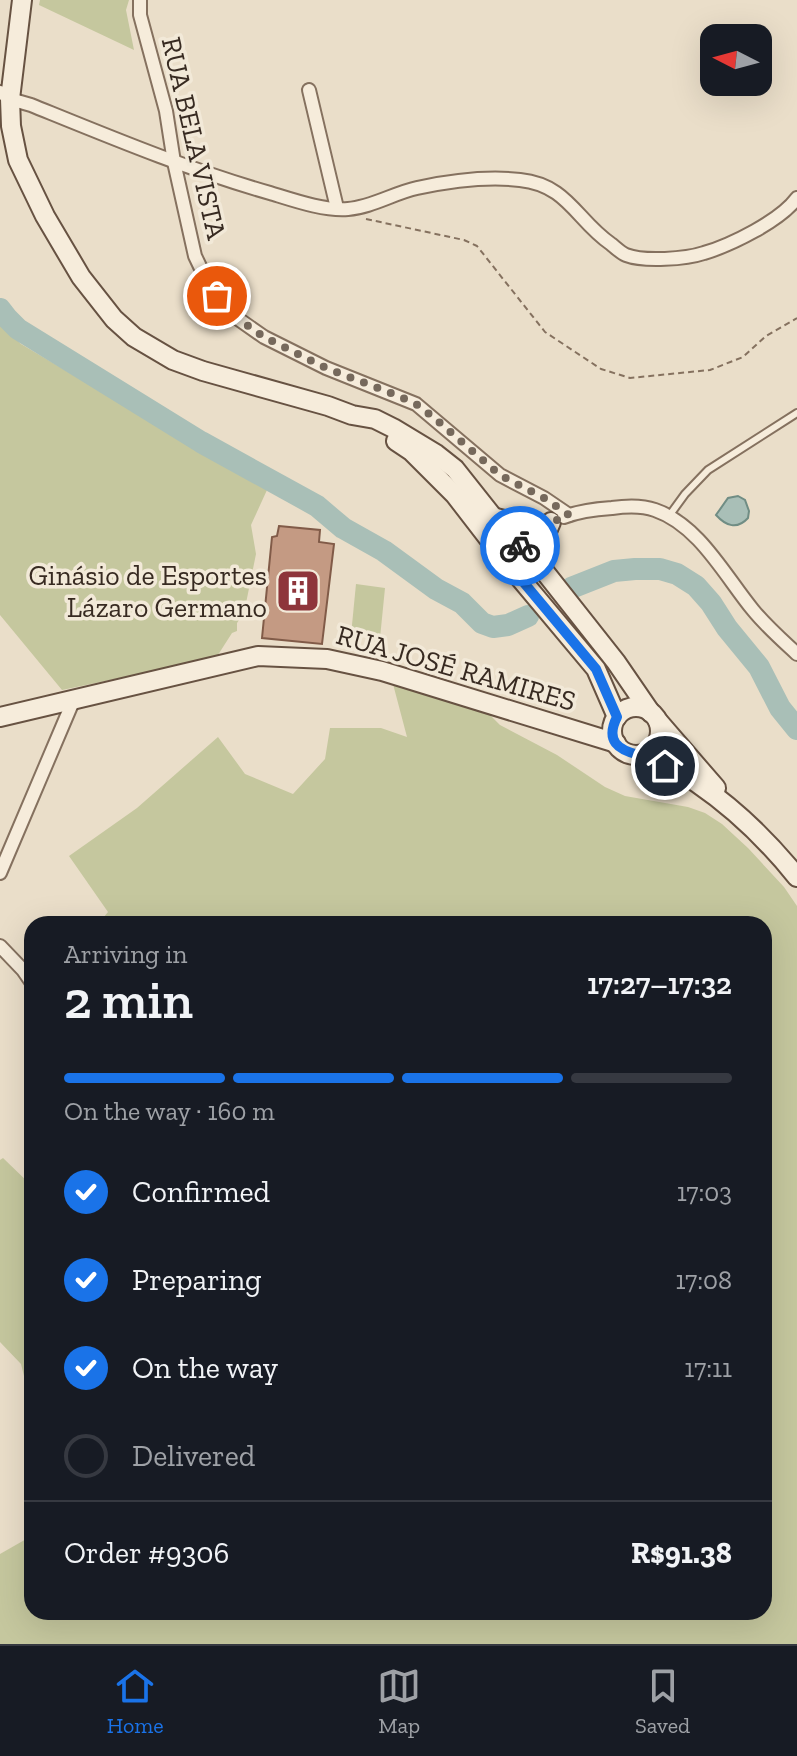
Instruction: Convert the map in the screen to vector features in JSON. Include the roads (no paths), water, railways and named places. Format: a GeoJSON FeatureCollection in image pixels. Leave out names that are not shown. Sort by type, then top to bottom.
{"type":"FeatureCollection","features":[{"type":"Feature","properties":{"kind":"main road"},"geometry":{"type":"LineString","coordinates":[[22,0],[5,96],[18,160],[30,189],[81,277],[114,319],[134,337],[173,360],[352,415],[375,419],[436,454],[455,469],[493,517],[522,543],[540,565],[616,662],[654,717],[797,877]]}},
{"type":"Feature","properties":{"kind":"main road"},"geometry":{"type":"LineString","coordinates":[[352,415],[411,451],[441,479],[596,669],[617,717]]}},
{"type":"Feature","properties":{"kind":"main road"},"geometry":{"type":"LineString","coordinates":[[493,517],[521,524],[548,523],[541,546],[540,565]]}},
{"type":"Feature","properties":{"kind":"main road","name":"RUA JOSÉ RAMIRES"},"geometry":{"type":"LineString","coordinates":[[0,717],[258,656],[316,658],[382,671],[616,743]]}},
{"type":"Feature","properties":{"kind":"main road"},"geometry":{"type":"LineString","coordinates":[[641,755],[655,746],[660,729],[654,717],[642,708],[633,708],[617,717],[613,731],[618,747],[695,781],[741,817]]}},
{"type":"Feature","properties":{"kind":"street","name":"RUA BELA VISTA"},"geometry":{"type":"LineString","coordinates":[[140,0],[140,15],[166,111],[195,256],[217,296],[234,316],[264,337],[326,368],[416,404],[500,475],[569,515]]}},
{"type":"Feature","properties":{"kind":"street"},"geometry":{"type":"LineString","coordinates":[[309,90],[341,209]]}},
{"type":"Feature","properties":{"kind":"street"},"geometry":{"type":"LineString","coordinates":[[5,96],[237,184],[305,203],[341,209],[361,207],[416,188],[483,179],[543,184],[563,196],[606,241],[626,255],[649,258],[682,258],[705,253],[778,217],[797,198]]}},
{"type":"Feature","properties":{"kind":"street"},"geometry":{"type":"LineString","coordinates":[[509,565],[522,543],[548,523],[602,508],[631,506],[653,509],[669,516],[687,530],[713,556],[754,611],[797,654]]}},
{"type":"Feature","properties":{"kind":"street"},"geometry":{"type":"LineString","coordinates":[[0,873],[74,699]]}},
{"type":"Feature","properties":{"kind":"street"},"geometry":{"type":"LineString","coordinates":[[0,946],[24,971]]}},
{"type":"Feature","properties":{"kind":"lane"},"geometry":{"type":"LineString","coordinates":[[669,516],[708,470],[797,413]]}},
{"type":"Feature","properties":{"kind":"water"},"geometry":{"type":"Polygon","coordinates":[[[738,496],[745,500],[748,518],[732,525],[716,515],[728,498],[738,496]]]}},
{"type":"Feature","properties":{"kind":"waterway"},"geometry":{"type":"LineString","coordinates":[[0,309],[18,329],[201,442],[317,506],[343,528],[384,551],[436,589],[462,603],[482,623],[493,627],[508,625],[528,616]]}},
{"type":"Feature","properties":{"kind":"waterway"},"geometry":{"type":"LineString","coordinates":[[571,588],[614,571],[660,569],[677,574],[696,586],[711,603],[759,667],[780,708],[797,729]]}},
{"type":"Feature","properties":{"kind":"place","name":"Ginásio de Esportes Lázaro Germano"},"geometry":{"type":"Point","coordinates":[298,591]}}]}
